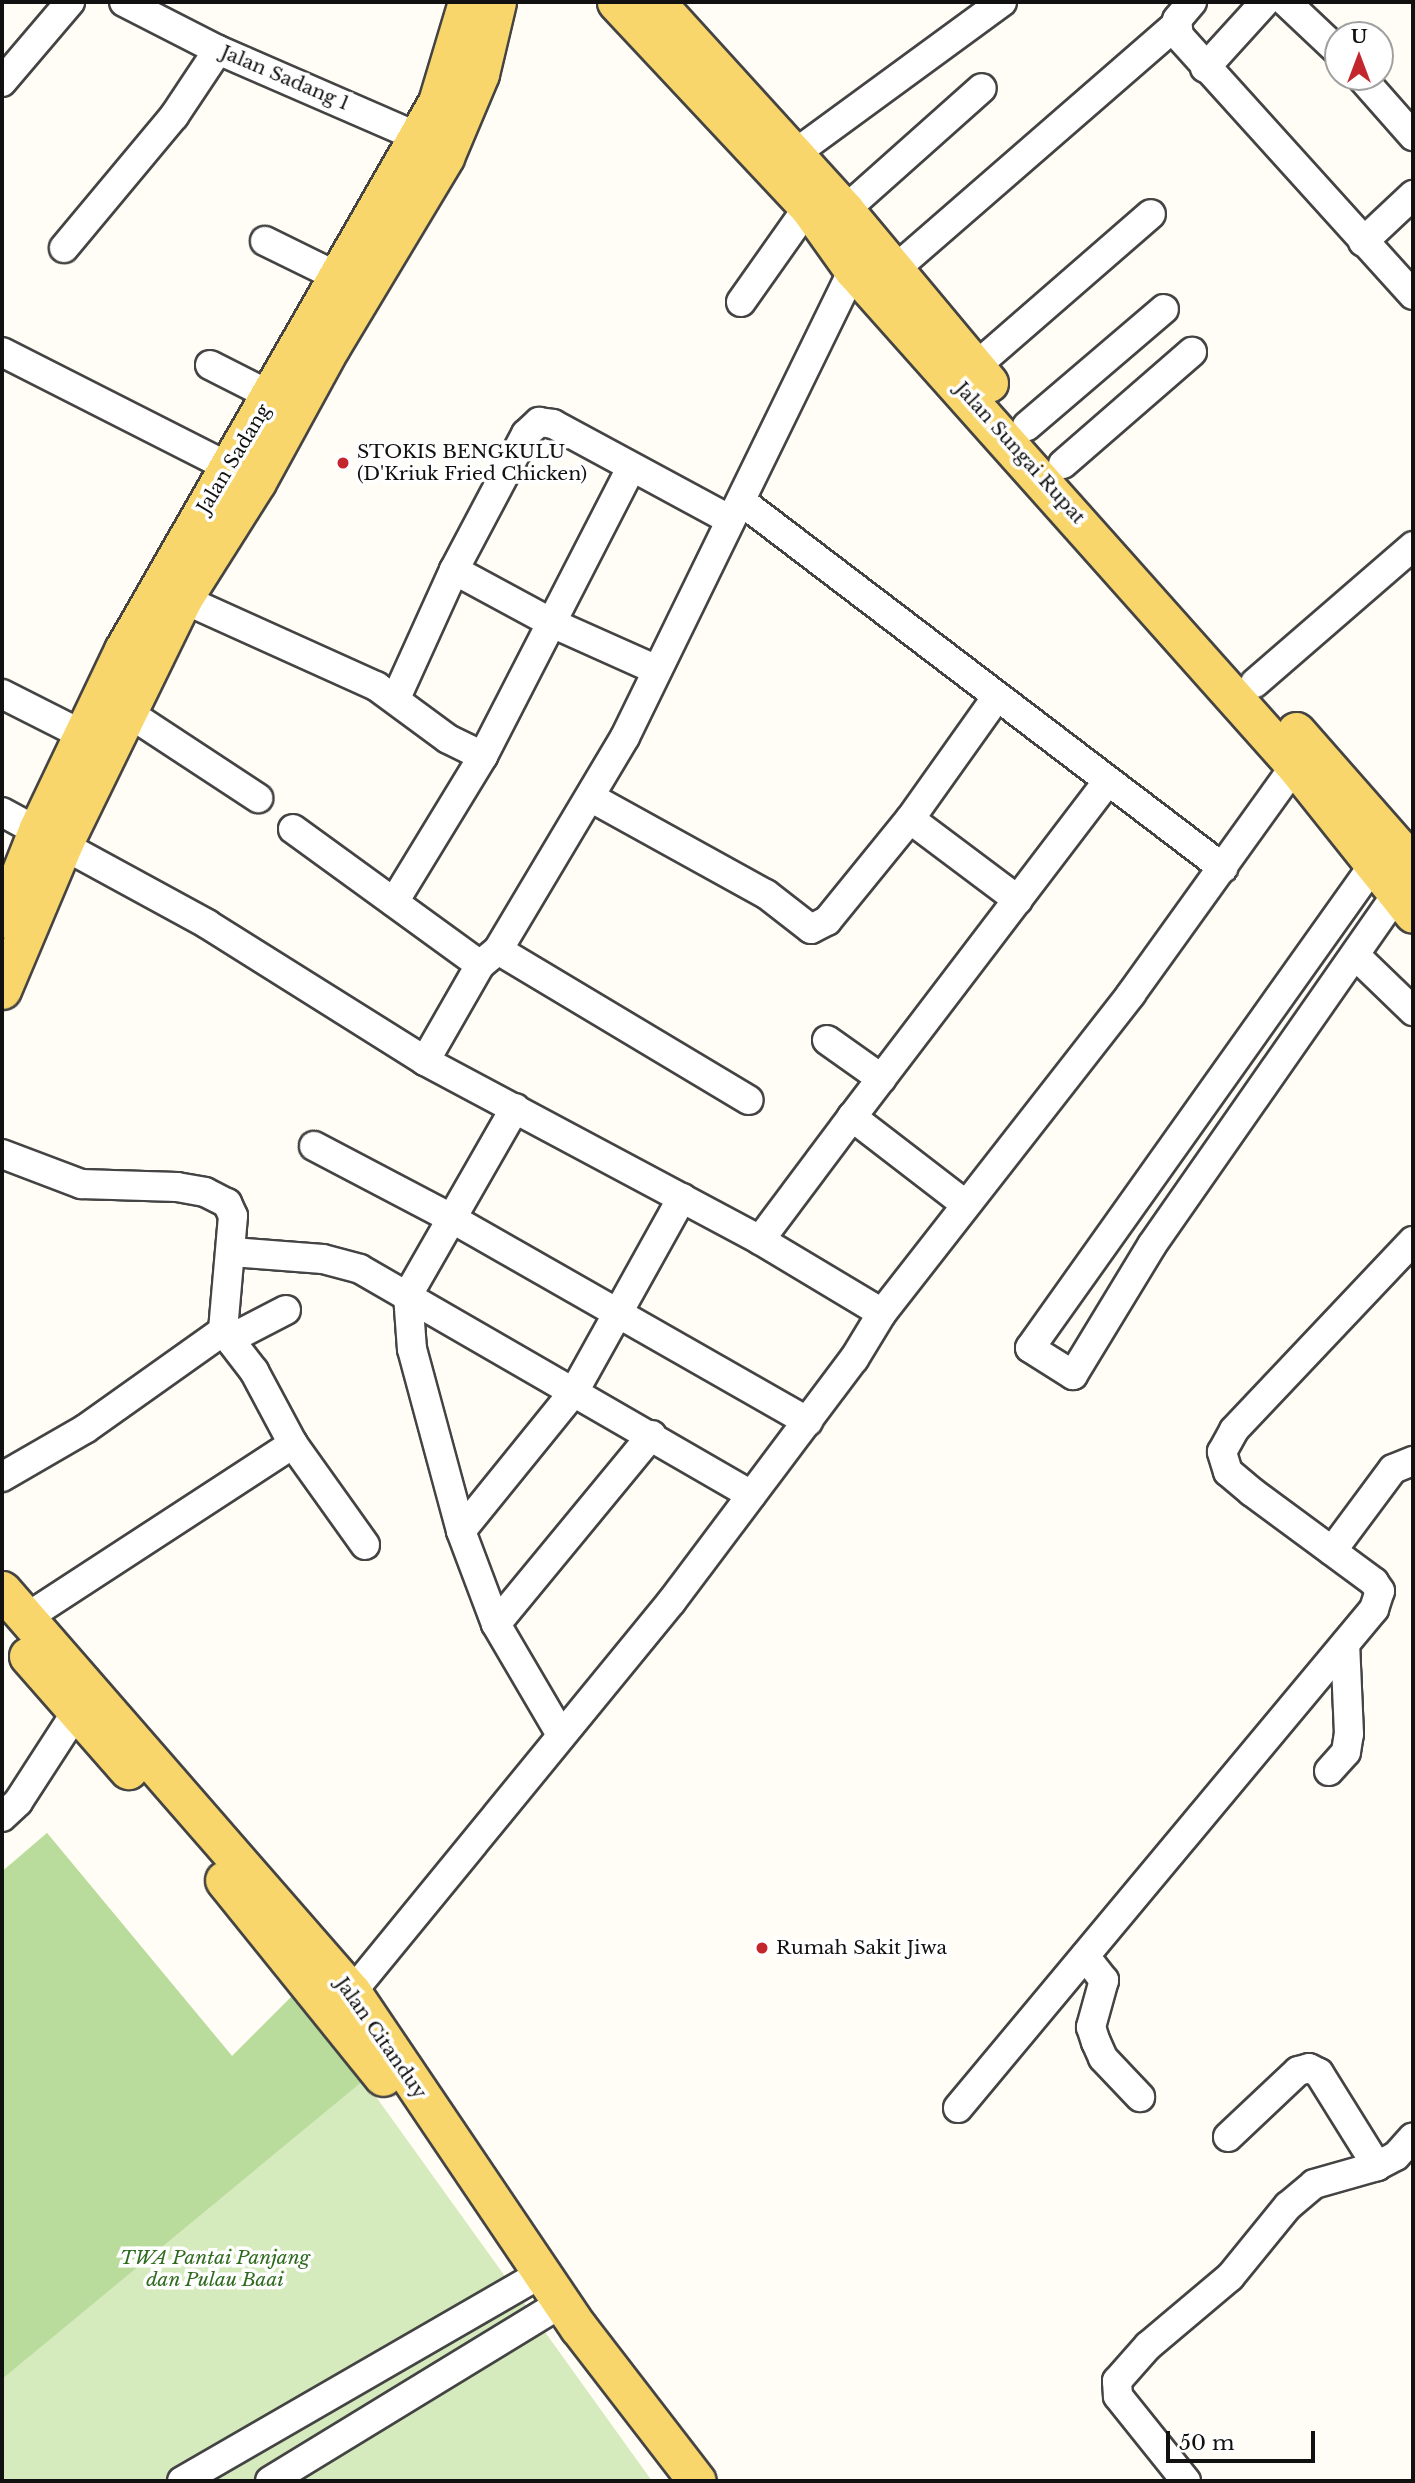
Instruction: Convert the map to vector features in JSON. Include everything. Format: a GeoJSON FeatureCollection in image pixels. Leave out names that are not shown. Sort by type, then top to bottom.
{"type":"FeatureCollection","features":[{"type":"Feature","properties":{"kind":"main road","name":"Jalan Sadang"},"geometry":{"type":"LineString","coordinates":[[2,919],[51,835],[81,734],[123,650],[243,474],[271,396],[336,276],[433,144],[442,91],[467,2]]}},
{"type":"Feature","properties":{"kind":"main road"},"geometry":{"type":"LineString","coordinates":[[2,990],[51,835],[127,712],[243,474],[433,144],[480,74],[497,2]]}},
{"type":"Feature","properties":{"kind":"main road","name":"Jalan Sungai Rupat"},"geometry":{"type":"LineString","coordinates":[[615,2],[808,207],[874,263],[975,367],[1063,464],[1295,766],[1402,874]]}},
{"type":"Feature","properties":{"kind":"main road","name":"Jalan Sungai Rupat"},"geometry":{"type":"LineString","coordinates":[[666,5],[793,155],[845,210],[874,263],[1173,608],[1255,683],[1402,874]]}},
{"type":"Feature","properties":{"kind":"main road","name":"Jalan Citanduy"},"geometry":{"type":"LineString","coordinates":[[2,1590],[14,1621],[75,1714],[184,1830],[375,2066],[542,2294],[697,2481]]}},
{"type":"Feature","properties":{"kind":"main road","name":"Jalan Citanduy"},"geometry":{"type":"LineString","coordinates":[[14,1621],[352,1992],[542,2294],[667,2481]]}},
{"type":"Feature","properties":{"kind":"street"},"geometry":{"type":"LineString","coordinates":[[2,82],[70,2]]}},
{"type":"Feature","properties":{"kind":"street","name":"Jalan Sadang 1"},"geometry":{"type":"LineString","coordinates":[[124,2],[218,50],[433,144]]}},
{"type":"Feature","properties":{"kind":"street"},"geometry":{"type":"LineString","coordinates":[[793,155],[1002,2]]}},
{"type":"Feature","properties":{"kind":"street"},"geometry":{"type":"LineString","coordinates":[[425,1061],[590,797],[657,670],[735,510],[874,263],[1175,26],[1192,2]]}},
{"type":"Feature","properties":{"kind":"street"},"geometry":{"type":"LineString","coordinates":[[1205,68],[1265,2]]}},
{"type":"Feature","properties":{"kind":"street"},"geometry":{"type":"LineString","coordinates":[[1286,2],[1324,38]]}},
{"type":"Feature","properties":{"kind":"street"},"geometry":{"type":"LineString","coordinates":[[1175,26],[1205,68],[1413,295]]}},
{"type":"Feature","properties":{"kind":"street"},"geometry":{"type":"LineString","coordinates":[[64,248],[173,116],[218,50]]}},
{"type":"Feature","properties":{"kind":"street"},"geometry":{"type":"LineString","coordinates":[[845,210],[982,88]]}},
{"type":"Feature","properties":{"kind":"street"},"geometry":{"type":"LineString","coordinates":[[1373,91],[1413,136]]}},
{"type":"Feature","properties":{"kind":"street"},"geometry":{"type":"LineString","coordinates":[[1363,242],[1413,195]]}},
{"type":"Feature","properties":{"kind":"street"},"geometry":{"type":"LineString","coordinates":[[741,302],[808,207]]}},
{"type":"Feature","properties":{"kind":"street"},"geometry":{"type":"LineString","coordinates":[[975,367],[1151,214]]}},
{"type":"Feature","properties":{"kind":"street"},"geometry":{"type":"LineString","coordinates":[[265,241],[336,276]]}},
{"type":"Feature","properties":{"kind":"street"},"geometry":{"type":"LineString","coordinates":[[1027,426],[1164,309]]}},
{"type":"Feature","properties":{"kind":"street"},"geometry":{"type":"LineString","coordinates":[[1063,464],[1192,352]]}},
{"type":"Feature","properties":{"kind":"street"},"geometry":{"type":"LineString","coordinates":[[4,359],[243,474]]}},
{"type":"Feature","properties":{"kind":"street"},"geometry":{"type":"LineString","coordinates":[[210,365],[271,396]]}},
{"type":"Feature","properties":{"kind":"street"},"geometry":{"type":"LineString","coordinates":[[396,698],[454,570],[533,426],[554,424],[631,468],[735,510],[996,698],[1223,868]]}},
{"type":"Feature","properties":{"kind":"street"},"geometry":{"type":"LineString","coordinates":[[394,902],[483,756],[554,624],[631,468]]}},
{"type":"Feature","properties":{"kind":"street"},"geometry":{"type":"LineString","coordinates":[[1255,683],[1413,546]]}},
{"type":"Feature","properties":{"kind":"street"},"geometry":{"type":"LineString","coordinates":[[454,570],[554,624],[657,670]]}},
{"type":"Feature","properties":{"kind":"street"},"geometry":{"type":"LineString","coordinates":[[183,599],[396,698],[448,739],[483,756]]}},
{"type":"Feature","properties":{"kind":"street"},"geometry":{"type":"LineString","coordinates":[[2,694],[81,734]]}},
{"type":"Feature","properties":{"kind":"street"},"geometry":{"type":"LineString","coordinates":[[590,797],[766,894],[811,929],[827,921],[910,819],[996,698]]}},
{"type":"Feature","properties":{"kind":"street"},"geometry":{"type":"LineString","coordinates":[[127,712],[258,798]]}},
{"type":"Feature","properties":{"kind":"street"},"geometry":{"type":"LineString","coordinates":[[352,1992],[460,1866],[561,1735],[583,1715],[808,1422],[855,1359],[881,1313],[1223,868],[1295,766]]}},
{"type":"Feature","properties":{"kind":"street"},"geometry":{"type":"LineString","coordinates":[[760,1240],[1108,781]]}},
{"type":"Feature","properties":{"kind":"street"},"geometry":{"type":"LineString","coordinates":[[2,812],[51,835],[206,923],[425,1061],[760,1240],[881,1313]]}},
{"type":"Feature","properties":{"kind":"street"},"geometry":{"type":"LineString","coordinates":[[910,819],[1018,900]]}},
{"type":"Feature","properties":{"kind":"street"},"geometry":{"type":"LineString","coordinates":[[293,829],[394,902],[749,1100]]}},
{"type":"Feature","properties":{"kind":"street"},"geometry":{"type":"LineString","coordinates":[[1402,874],[1355,956],[1270,1071],[1152,1245],[1073,1376],[1030,1348],[1115,1224],[1402,874]]}},
{"type":"Feature","properties":{"kind":"street"},"geometry":{"type":"LineString","coordinates":[[1355,956],[1413,1011]]}},
{"type":"Feature","properties":{"kind":"street"},"geometry":{"type":"LineString","coordinates":[[827,1040],[882,1079]]}},
{"type":"Feature","properties":{"kind":"street"},"geometry":{"type":"LineString","coordinates":[[515,1108],[408,1295],[412,1349],[461,1531],[496,1624],[561,1735]]}},
{"type":"Feature","properties":{"kind":"street"},"geometry":{"type":"LineString","coordinates":[[852,1117],[965,1205]]}},
{"type":"Feature","properties":{"kind":"street"},"geometry":{"type":"LineString","coordinates":[[314,1146],[451,1218],[808,1422]]}},
{"type":"Feature","properties":{"kind":"street"},"geometry":{"type":"LineString","coordinates":[[2,1154],[81,1184],[177,1187],[218,1196],[233,1216],[227,1335],[254,1371],[293,1444],[365,1545]]}},
{"type":"Feature","properties":{"kind":"street"},"geometry":{"type":"LineString","coordinates":[[461,1531],[575,1390],[682,1198]]}},
{"type":"Feature","properties":{"kind":"street"},"geometry":{"type":"LineString","coordinates":[[1115,1224],[1152,1245]]}},
{"type":"Feature","properties":{"kind":"street"},"geometry":{"type":"LineString","coordinates":[[958,2108],[1374,1609],[1380,1591],[1228,1472],[1222,1459],[1223,1444],[1413,1241]]}},
{"type":"Feature","properties":{"kind":"street"},"geometry":{"type":"LineString","coordinates":[[232,1252],[323,1259],[359,1269],[575,1390],[752,1494]]}},
{"type":"Feature","properties":{"kind":"street"},"geometry":{"type":"LineString","coordinates":[[2,1477],[85,1429],[227,1335],[286,1310]]}},
{"type":"Feature","properties":{"kind":"street"},"geometry":{"type":"LineString","coordinates":[[496,1624],[652,1435]]}},
{"type":"Feature","properties":{"kind":"street"},"geometry":{"type":"LineString","coordinates":[[14,1621],[293,1444]]}},
{"type":"Feature","properties":{"kind":"street"},"geometry":{"type":"LineString","coordinates":[[1332,1551],[1393,1469],[1413,1461]]}},
{"type":"Feature","properties":{"kind":"street"},"geometry":{"type":"LineString","coordinates":[[1329,1771],[1346,1752],[1349,1734],[1345,1644]]}},
{"type":"Feature","properties":{"kind":"street"},"geometry":{"type":"LineString","coordinates":[[2,1817],[18,1802],[75,1714]]}},
{"type":"Feature","properties":{"kind":"street"},"geometry":{"type":"LineString","coordinates":[[1085,1956],[1104,1980],[1091,2027],[1102,2058],[1140,2098]]}},
{"type":"Feature","properties":{"kind":"street"},"geometry":{"type":"LineString","coordinates":[[1228,2137],[1298,2071],[1309,2068],[1319,2073],[1377,2166]]}},
{"type":"Feature","properties":{"kind":"street"},"geometry":{"type":"LineString","coordinates":[[1186,2481],[1118,2396],[1117,2381],[1148,2346],[1230,2277],[1288,2206],[1314,2184],[1377,2166],[1396,2156],[1413,2137]]}},
{"type":"Feature","properties":{"kind":"street"},"geometry":{"type":"LineString","coordinates":[[182,2481],[542,2294]]}},
{"type":"Feature","properties":{"kind":"street"},"geometry":{"type":"LineString","coordinates":[[270,2481],[542,2294]]}},
{"type":"Feature","properties":{"kind":"green space","name":"TWA Pantai Panjang dan Pulau Baai"},"geometry":{"type":"Polygon","coordinates":[[[47,1833],[232,2056],[364,2080],[652,2481],[2,2481],[2,1871],[47,1833]]]}},
{"type":"Feature","properties":{"kind":"green space"},"geometry":{"type":"Polygon","coordinates":[[[47,1833],[232,2056],[297,1991],[364,2080],[2,2379],[2,1872],[47,1833]]]}},
{"type":"Feature","properties":{"kind":"place","name":"STOKIS BENGKULU (D'Kriuk Fried Chicken)"},"geometry":{"type":"Point","coordinates":[343,463]}},
{"type":"Feature","properties":{"kind":"place","name":"Rumah Sakit Jiwa"},"geometry":{"type":"Point","coordinates":[762,1948]}}]}
